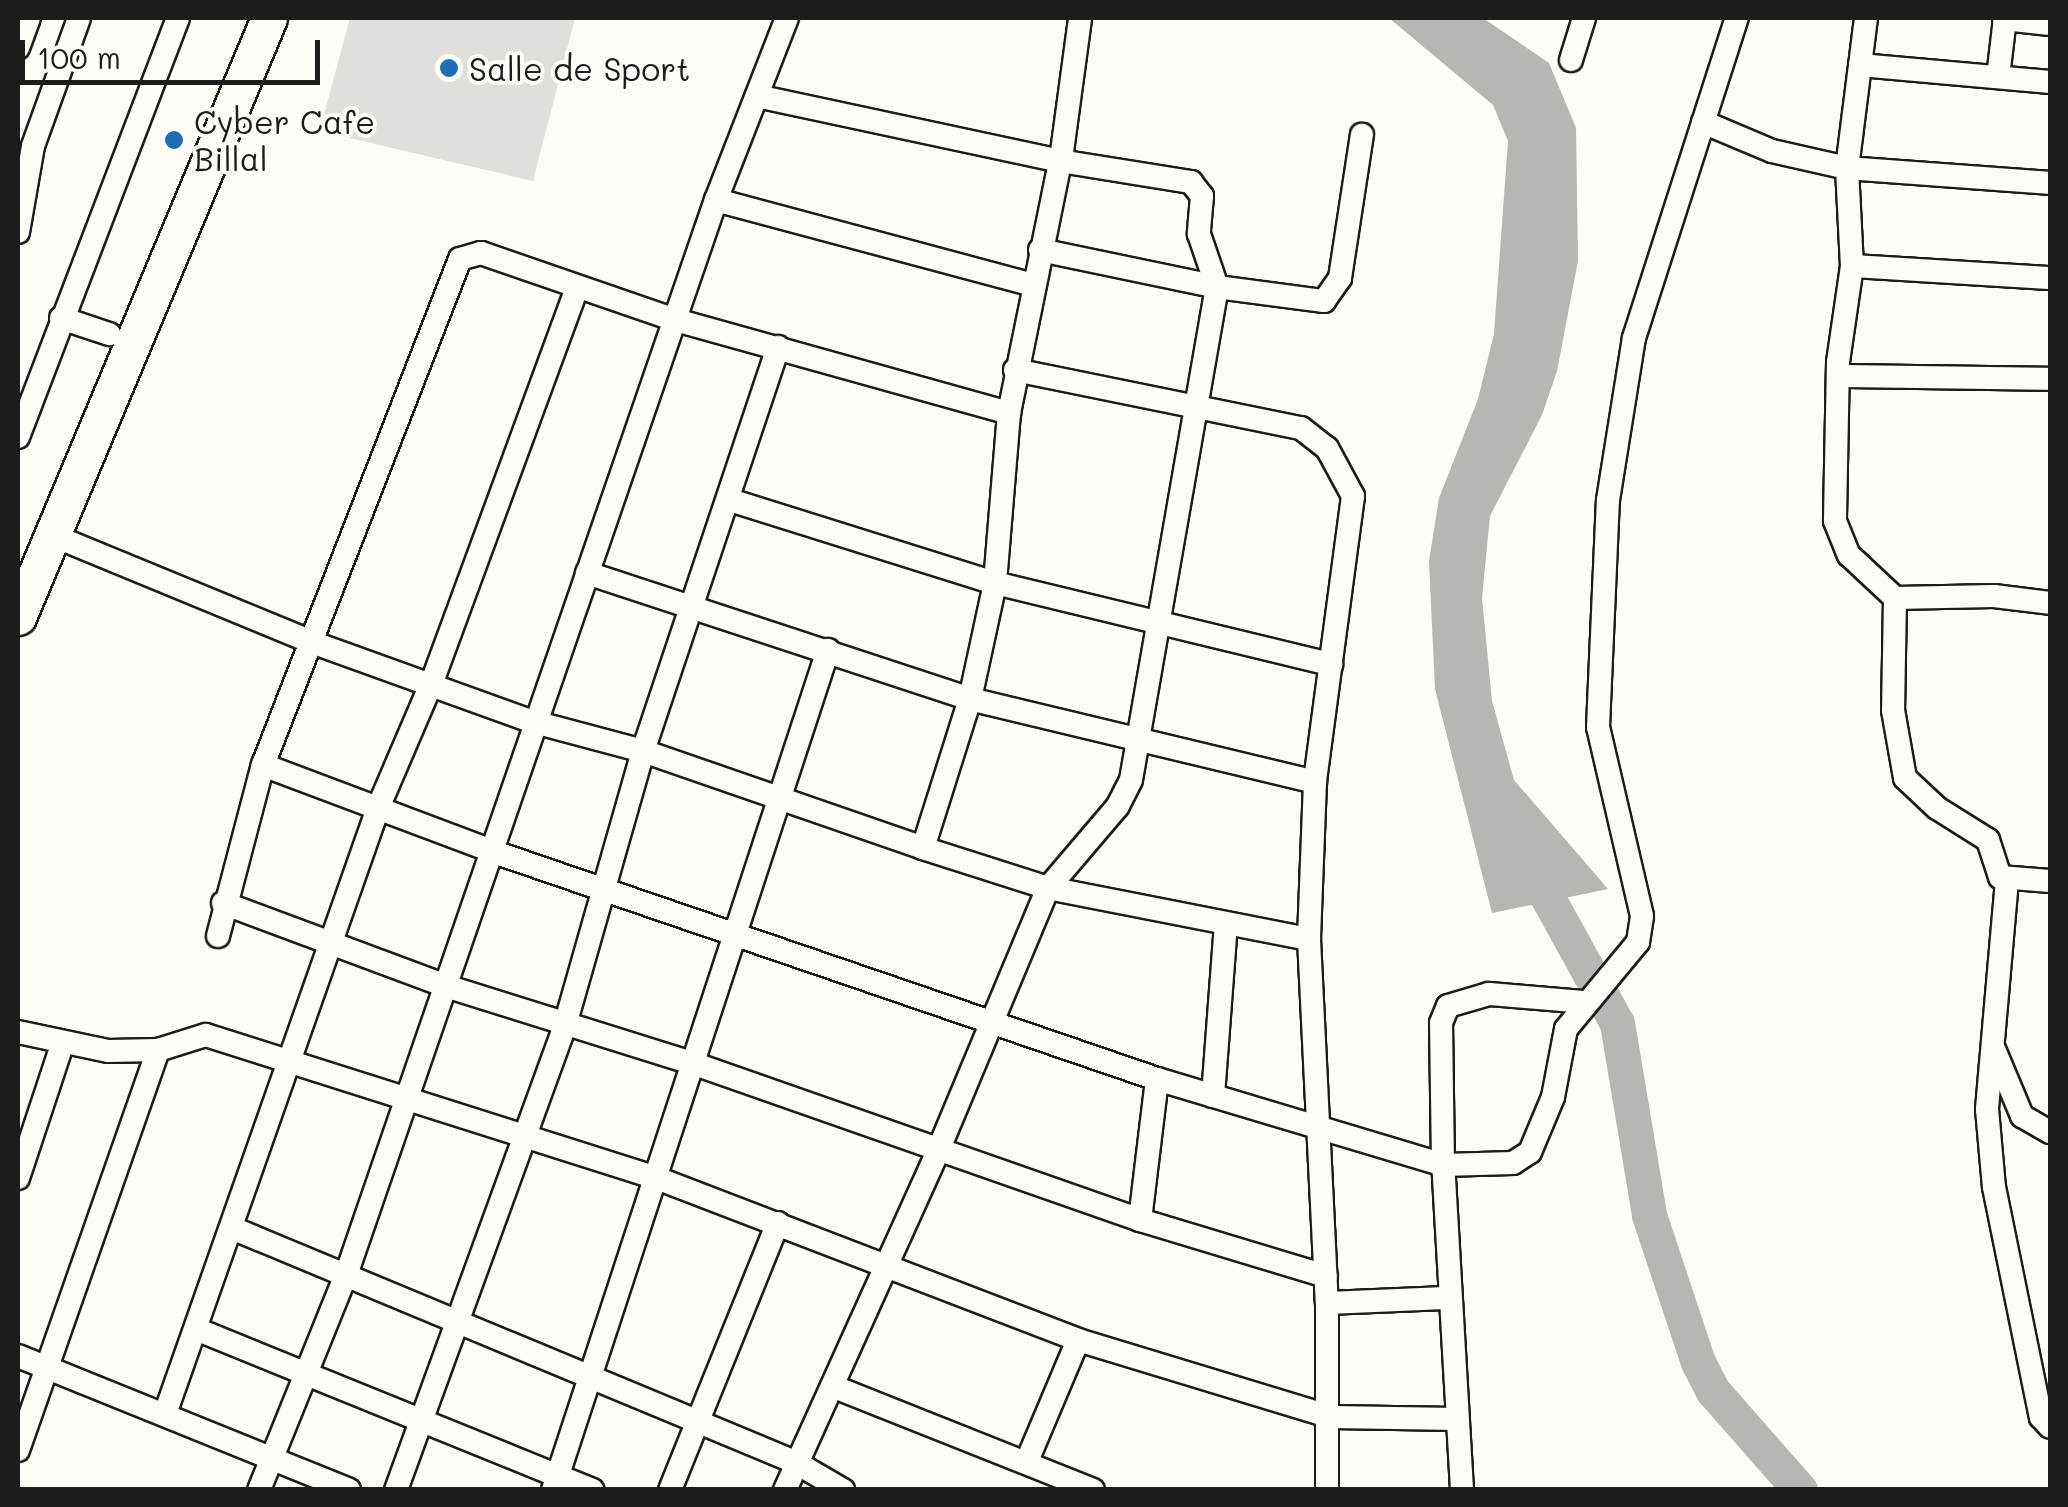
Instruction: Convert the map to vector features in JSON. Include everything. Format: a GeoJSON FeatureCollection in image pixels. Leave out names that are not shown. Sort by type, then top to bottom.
{"type":"FeatureCollection","features":[{"type":"Feature","properties":{"kind":"main road"},"geometry":{"type":"LineString","coordinates":[[18,558],[109,334],[246,18]]}},
{"type":"Feature","properties":{"kind":"main road"},"geometry":{"type":"LineString","coordinates":[[18,616],[269,18]]}},
{"type":"Feature","properties":{"kind":"street"},"geometry":{"type":"LineString","coordinates":[[18,48],[28,18]]}},
{"type":"Feature","properties":{"kind":"street"},"geometry":{"type":"LineString","coordinates":[[18,232],[25,142],[79,18]]}},
{"type":"Feature","properties":{"kind":"street"},"geometry":{"type":"LineString","coordinates":[[18,437],[178,18]]}},
{"type":"Feature","properties":{"kind":"street"},"geometry":{"type":"LineString","coordinates":[[258,1490],[346,1275],[449,987],[534,722],[716,200],[787,18]]}},
{"type":"Feature","properties":{"kind":"street"},"geometry":{"type":"LineString","coordinates":[[924,848],[970,699],[995,583],[1009,413],[1060,162],[1080,18]]}},
{"type":"Feature","properties":{"kind":"street"},"geometry":{"type":"LineString","coordinates":[[1571,60],[1584,18]]}},
{"type":"Feature","properties":{"kind":"street"},"geometry":{"type":"LineString","coordinates":[[264,766],[494,852],[606,886],[1315,1132],[1443,1165],[1514,1163],[1530,1152],[1554,1097],[1566,1029],[1584,1002],[1638,942],[1642,916],[1598,728],[1608,500],[1634,338],[1734,18]]}},
{"type":"Feature","properties":{"kind":"street"},"geometry":{"type":"LineString","coordinates":[[1866,18],[1846,168],[1852,266],[1838,376],[1840,540],[1894,598],[1893,710],[1905,778],[1937,808],[1988,840],[1996,872],[2007,880],[2050,881]]}},
{"type":"Feature","properties":{"kind":"street"},"geometry":{"type":"LineString","coordinates":[[1998,77],[2004,18],[2050,24]]}},
{"type":"Feature","properties":{"kind":"street"},"geometry":{"type":"LineString","coordinates":[[1860,64],[2050,82]]}},
{"type":"Feature","properties":{"kind":"street"},"geometry":{"type":"LineString","coordinates":[[757,96],[1060,162],[1199,187],[1199,234],[1216,287],[1138,738],[1122,799],[1048,888],[939,1149],[784,1490]]}},
{"type":"Feature","properties":{"kind":"street"},"geometry":{"type":"LineString","coordinates":[[1703,122],[1772,151],[1846,168],[2050,183]]}},
{"type":"Feature","properties":{"kind":"street"},"geometry":{"type":"LineString","coordinates":[[1040,250],[1216,287],[1332,298],[1362,136]]}},
{"type":"Feature","properties":{"kind":"street"},"geometry":{"type":"LineString","coordinates":[[716,200],[1033,284]]}},
{"type":"Feature","properties":{"kind":"street"},"geometry":{"type":"LineString","coordinates":[[218,936],[223,903],[264,766],[460,259],[480,254],[676,320],[1009,413]]}},
{"type":"Feature","properties":{"kind":"street"},"geometry":{"type":"LineString","coordinates":[[1852,266],[2050,278]]}},
{"type":"Feature","properties":{"kind":"street"},"geometry":{"type":"LineString","coordinates":[[165,1414],[335,946],[378,808],[432,682],[577,286]]}},
{"type":"Feature","properties":{"kind":"street"},"geometry":{"type":"LineString","coordinates":[[61,318],[109,334]]}},
{"type":"Feature","properties":{"kind":"street"},"geometry":{"type":"LineString","coordinates":[[396,1490],[461,1323],[565,1025],[643,751],[778,347]]}},
{"type":"Feature","properties":{"kind":"street"},"geometry":{"type":"LineString","coordinates":[[1016,370],[1301,428],[1340,468],[1353,496],[1316,782],[1308,939],[1315,1132],[1327,1303],[1331,1418],[1328,1490]]}},
{"type":"Feature","properties":{"kind":"street"},"geometry":{"type":"LineString","coordinates":[[1838,376],[2050,378]]}},
{"type":"Feature","properties":{"kind":"street"},"geometry":{"type":"LineString","coordinates":[[730,500],[995,583],[1330,664]]}},
{"type":"Feature","properties":{"kind":"street"},"geometry":{"type":"LineString","coordinates":[[52,535],[314,642],[534,722],[643,751],[1048,888],[1308,939]]}},
{"type":"Feature","properties":{"kind":"street"},"geometry":{"type":"LineString","coordinates":[[587,573],[694,604],[970,699],[1316,782]]}},
{"type":"Feature","properties":{"kind":"street"},"geometry":{"type":"LineString","coordinates":[[1894,598],[1994,596],[2050,604]]}},
{"type":"Feature","properties":{"kind":"street"},"geometry":{"type":"LineString","coordinates":[[555,1482],[658,1179],[734,930],[828,650]]}},
{"type":"Feature","properties":{"kind":"street"},"geometry":{"type":"LineString","coordinates":[[2007,880],[1993,1046],[1990,1138],[2041,1417],[2050,1427]]}},
{"type":"Feature","properties":{"kind":"street"},"geometry":{"type":"LineString","coordinates":[[223,903],[449,987],[692,1063],[1140,1220],[1326,1276]]}},
{"type":"Feature","properties":{"kind":"street"},"geometry":{"type":"LineString","coordinates":[[1213,1096],[1226,924]]}},
{"type":"Feature","properties":{"kind":"street"},"geometry":{"type":"LineString","coordinates":[[1462,1490],[1446,1298],[1440,1023],[1448,1006],[1489,994],[1584,1002]]}},
{"type":"Feature","properties":{"kind":"street"},"geometry":{"type":"LineString","coordinates":[[18,1032],[62,1045],[158,1050],[206,1035],[408,1095],[658,1179],[1078,1340],[1331,1418],[1457,1418]]}},
{"type":"Feature","properties":{"kind":"street"},"geometry":{"type":"LineString","coordinates":[[18,1178],[62,1045]]}},
{"type":"Feature","properties":{"kind":"street"},"geometry":{"type":"LineString","coordinates":[[1990,1138],[2039,1128],[1993,1046]]}},
{"type":"Feature","properties":{"kind":"street"},"geometry":{"type":"LineString","coordinates":[[18,1450],[158,1050]]}},
{"type":"Feature","properties":{"kind":"street"},"geometry":{"type":"LineString","coordinates":[[1140,1220],[1157,1079]]}},
{"type":"Feature","properties":{"kind":"street"},"geometry":{"type":"LineString","coordinates":[[670,1490],[778,1223]]}},
{"type":"Feature","properties":{"kind":"street"},"geometry":{"type":"LineString","coordinates":[[232,1228],[796,1462],[843,1490]]}},
{"type":"Feature","properties":{"kind":"street"},"geometry":{"type":"LineString","coordinates":[[1327,1303],[1446,1298]]}},
{"type":"Feature","properties":{"kind":"street"},"geometry":{"type":"LineString","coordinates":[[196,1330],[307,1372],[555,1482],[593,1490]]}},
{"type":"Feature","properties":{"kind":"street"},"geometry":{"type":"LineString","coordinates":[[1027,1461],[1078,1340]]}},
{"type":"Feature","properties":{"kind":"street"},"geometry":{"type":"LineString","coordinates":[[18,1356],[350,1490]]}},
{"type":"Feature","properties":{"kind":"street"},"geometry":{"type":"LineString","coordinates":[[832,1386],[1093,1490]]}},
{"type":"Feature","properties":{"kind":"shaded area","name":"Salle de Sport"},"geometry":{"type":"Polygon","coordinates":[[[350,18],[575,18],[533,181],[332,134],[335,122],[323,118],[350,18]]]}},
{"type":"Feature","properties":{"kind":"shaded area"},"geometry":{"type":"Polygon","coordinates":[[[1389,18],[1483,18],[1549,63],[1576,128],[1578,261],[1557,371],[1542,415],[1490,516],[1482,598],[1492,701],[1514,780],[1608,889],[1492,913],[1435,689],[1429,561],[1439,498],[1478,399],[1494,334],[1508,141],[1493,105],[1389,18]]]}},
{"type":"Feature","properties":{"kind":"waterway"},"geometry":{"type":"LineString","coordinates":[[1528,862],[1617,1023],[1649,1215],[1698,1362],[1713,1391],[1800,1490]]}},
{"type":"Feature","properties":{"kind":"place","name":"Salle de Sport"},"geometry":{"type":"Point","coordinates":[449,68]}},
{"type":"Feature","properties":{"kind":"place","name":"Cyber Cafe Billal"},"geometry":{"type":"Point","coordinates":[174,140]}}]}
